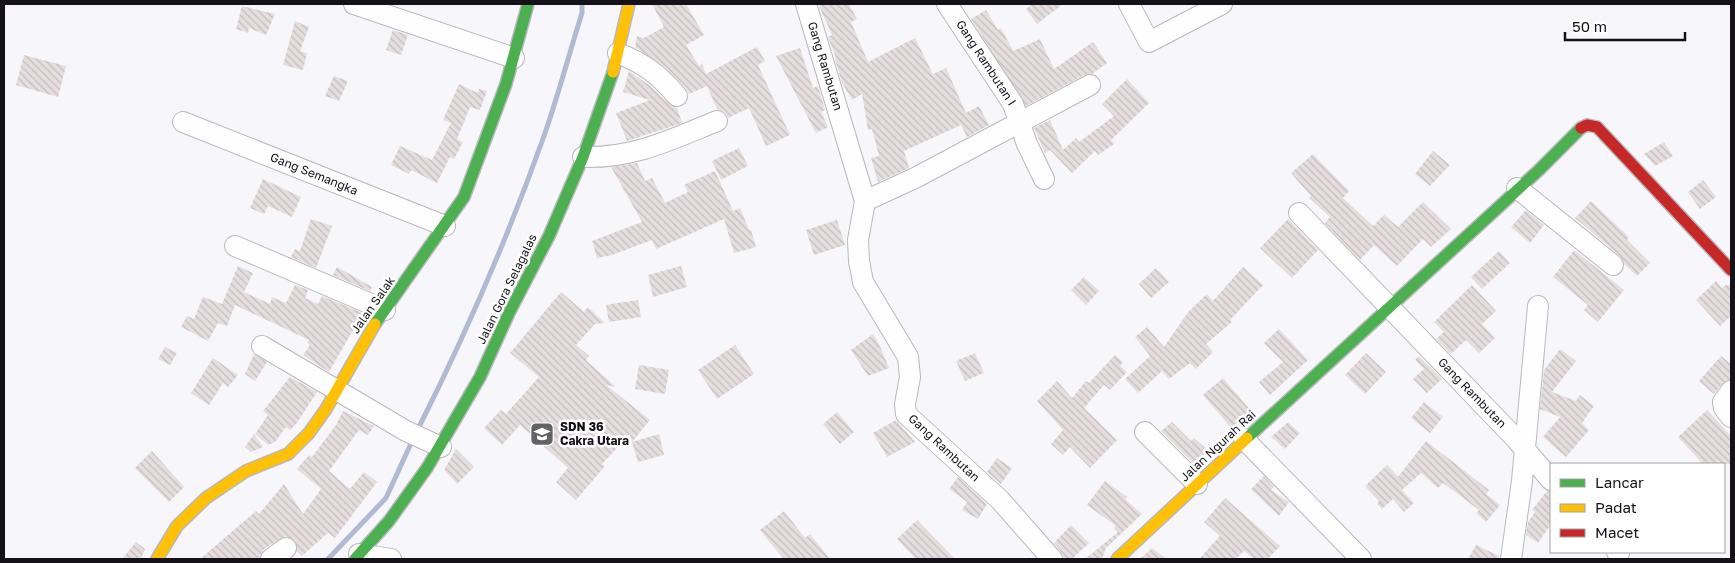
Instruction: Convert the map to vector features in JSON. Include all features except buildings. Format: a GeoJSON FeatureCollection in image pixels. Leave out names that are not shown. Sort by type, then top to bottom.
{"type":"FeatureCollection","features":[{"type":"Feature","properties":{"kind":"street"},"geometry":{"type":"LineString","coordinates":[[354,4],[514,58]]}},
{"type":"Feature","properties":{"kind":"street","name":"Jalan Salak"},"geometry":{"type":"LineString","coordinates":[[157,559],[176,526],[206,498],[246,471],[288,454],[298,447],[338,390],[365,338],[464,197],[477,166],[514,58],[528,4]]}},
{"type":"Feature","properties":{"kind":"street","name":"Jalan Gora Selagalas"},"geometry":{"type":"LineString","coordinates":[[357,557],[395,513],[424,439],[480,377],[509,312],[549,236],[583,157],[618,52],[629,4]]}},
{"type":"Feature","properties":{"kind":"street","name":"Gang Rambutan"},"geometry":{"type":"LineString","coordinates":[[806,4],[865,201],[858,240],[860,271],[869,295],[908,357],[910,376],[905,404],[906,414],[1000,500],[1052,559]]}},
{"type":"Feature","properties":{"kind":"street","name":"Gang Rambutan I"},"geometry":{"type":"LineString","coordinates":[[947,4],[1013,104],[1027,144],[1044,179]]}},
{"type":"Feature","properties":{"kind":"street"},"geometry":{"type":"LineString","coordinates":[[1129,4],[1149,42],[1222,4]]}},
{"type":"Feature","properties":{"kind":"street"},"geometry":{"type":"LineString","coordinates":[[618,52],[642,63],[652,70],[677,96]]}},
{"type":"Feature","properties":{"kind":"street"},"geometry":{"type":"LineString","coordinates":[[865,201],[917,177],[1090,85]]}},
{"type":"Feature","properties":{"kind":"street"},"geometry":{"type":"LineString","coordinates":[[583,157],[626,155],[717,121]]}},
{"type":"Feature","properties":{"kind":"street","name":"Gang Semangka"},"geometry":{"type":"LineString","coordinates":[[183,122],[445,226]]}},
{"type":"Feature","properties":{"kind":"street","name":"Jalan Ngurah Rai"},"geometry":{"type":"LineString","coordinates":[[1117,559],[1244,439],[1339,355],[1517,188],[1539,170],[1580,128],[1587,125],[1597,127],[1731,270]]}},
{"type":"Feature","properties":{"kind":"street"},"geometry":{"type":"LineString","coordinates":[[1517,188],[1613,265]]}},
{"type":"Feature","properties":{"kind":"street","name":"Gang Rambutan"},"geometry":{"type":"LineString","coordinates":[[1300,213],[1524,448],[1550,479]]}},
{"type":"Feature","properties":{"kind":"street"},"geometry":{"type":"LineString","coordinates":[[234,246],[385,310]]}},
{"type":"Feature","properties":{"kind":"street"},"geometry":{"type":"LineString","coordinates":[[1511,559],[1538,306]]}},
{"type":"Feature","properties":{"kind":"street"},"geometry":{"type":"LineString","coordinates":[[262,346],[424,439]]}},
{"type":"Feature","properties":{"kind":"street"},"geometry":{"type":"LineString","coordinates":[[1731,391],[1723,402],[1724,408],[1731,417]]}},
{"type":"Feature","properties":{"kind":"street"},"geometry":{"type":"LineString","coordinates":[[1145,432],[1197,484]]}},
{"type":"Feature","properties":{"kind":"street"},"geometry":{"type":"LineString","coordinates":[[1244,439],[1361,559]]}},
{"type":"Feature","properties":{"kind":"street"},"geometry":{"type":"LineString","coordinates":[[357,557],[391,559]]}},
{"type":"Feature","properties":{"kind":"waterway"},"geometry":{"type":"LineString","coordinates":[[417,431],[469,323],[516,211],[554,106],[582,13],[582,4]]}},
{"type":"Feature","properties":{"kind":"waterway"},"geometry":{"type":"LineString","coordinates":[[328,559],[386,498],[413,439]]}},
{"type":"Feature","properties":{"kind":"traffic: fast"},"geometry":{"type":"LineString","coordinates":[[375,324],[464,197],[506,84],[528,4]]}},
{"type":"Feature","properties":{"kind":"traffic: fast"},"geometry":{"type":"LineString","coordinates":[[355,559],[389,521],[427,468],[480,377],[509,313],[549,236],[583,157],[613,72]]}},
{"type":"Feature","properties":{"kind":"traffic: fast"},"geometry":{"type":"LineString","coordinates":[[1247,438],[1539,170],[1581,128]]}},
{"type":"Feature","properties":{"kind":"traffic: slow"},"geometry":{"type":"LineString","coordinates":[[613,72],[629,4]]}},
{"type":"Feature","properties":{"kind":"traffic: slow"},"geometry":{"type":"LineString","coordinates":[[157,559],[177,526],[206,498],[246,471],[288,454],[309,433],[326,409],[375,324]]}},
{"type":"Feature","properties":{"kind":"traffic: slow"},"geometry":{"type":"LineString","coordinates":[[1117,559],[1247,438]]}},
{"type":"Feature","properties":{"kind":"traffic: jam"},"geometry":{"type":"LineString","coordinates":[[1581,128],[1587,125],[1597,127],[1731,270]]}},
{"type":"Feature","properties":{"kind":"place","name":"SDN 36 Cakra Utara"},"geometry":{"type":"Point","coordinates":[542,434]}}]}
